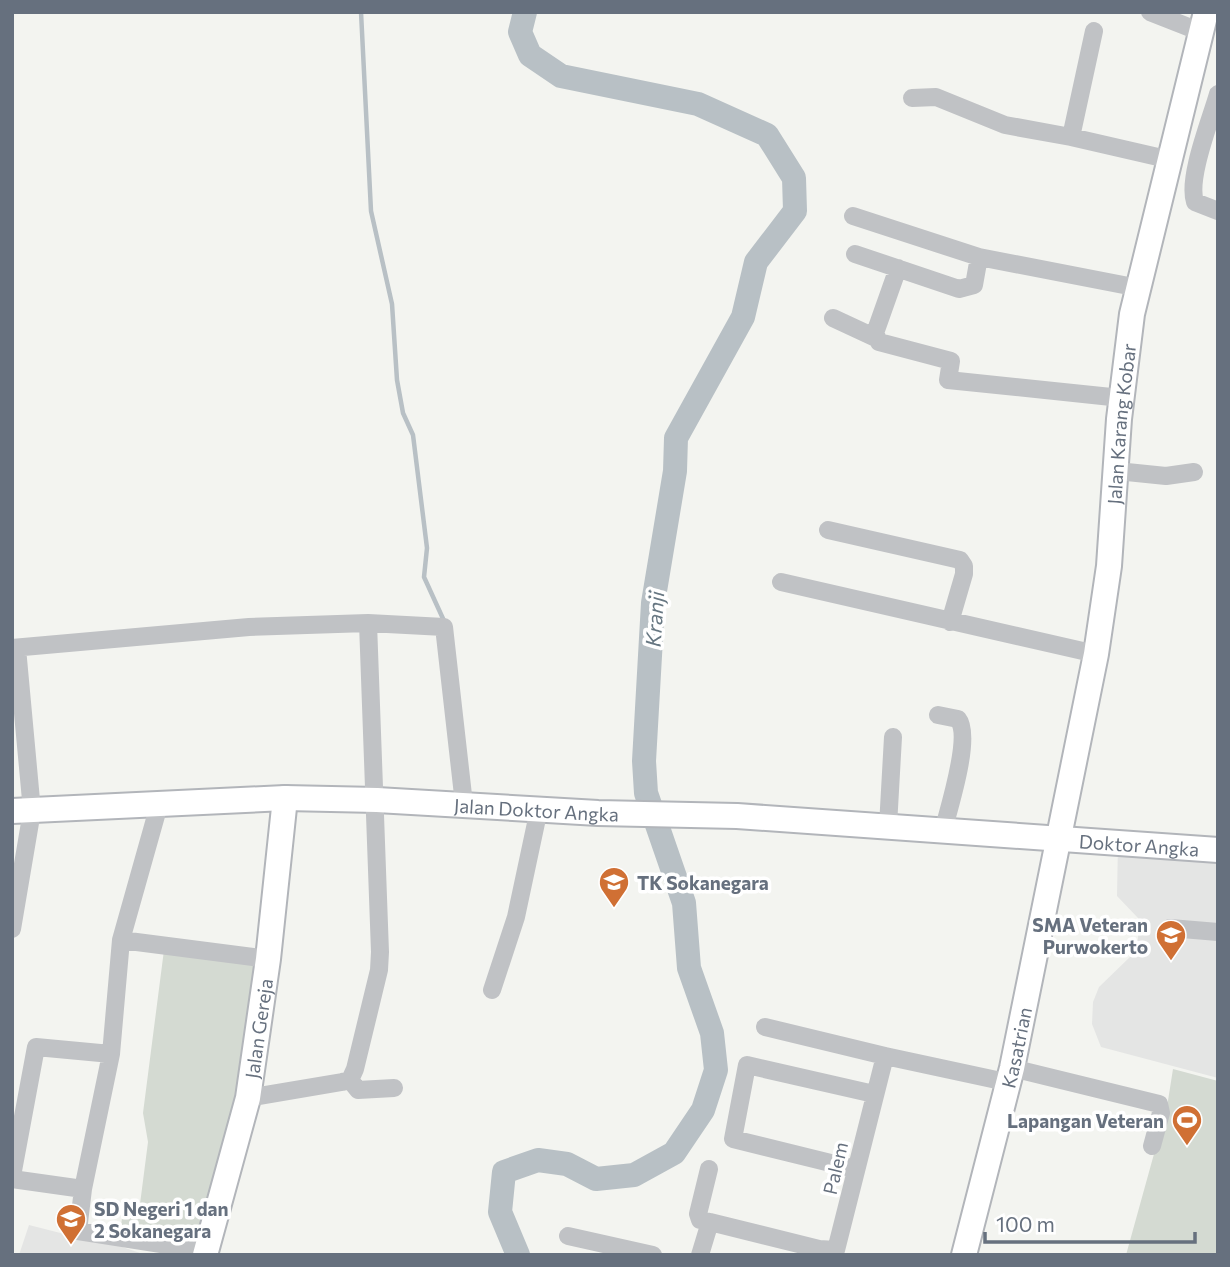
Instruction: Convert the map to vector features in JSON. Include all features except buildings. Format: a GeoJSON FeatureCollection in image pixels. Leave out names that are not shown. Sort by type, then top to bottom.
{"type":"FeatureCollection","features":[{"type":"Feature","properties":{"kind":"street"},"geometry":{"type":"LineString","coordinates":[[1150,12],[1204,22]]}},
{"type":"Feature","properties":{"kind":"street","name":"Jalan Karang Kobar"},"geometry":{"type":"LineString","coordinates":[[1059,840],[1096,654],[1109,566],[1121,398],[1132,314],[1204,22]]}},
{"type":"Feature","properties":{"kind":"street"},"geometry":{"type":"LineString","coordinates":[[1071,136],[1094,30]]}},
{"type":"Feature","properties":{"kind":"street"},"geometry":{"type":"LineString","coordinates":[[1218,94],[1197,166],[1193,196],[1195,202],[1218,211]]}},
{"type":"Feature","properties":{"kind":"street"},"geometry":{"type":"LineString","coordinates":[[912,98],[936,97],[1005,125],[1071,136],[1171,160]]}},
{"type":"Feature","properties":{"kind":"street"},"geometry":{"type":"LineString","coordinates":[[853,216],[979,257],[1139,288]]}},
{"type":"Feature","properties":{"kind":"street"},"geometry":{"type":"LineString","coordinates":[[855,254],[959,289],[974,285],[979,257]]}},
{"type":"Feature","properties":{"kind":"street"},"geometry":{"type":"LineString","coordinates":[[876,338],[898,268]]}},
{"type":"Feature","properties":{"kind":"street"},"geometry":{"type":"LineString","coordinates":[[833,318],[887,345],[951,361],[948,380],[1121,398]]}},
{"type":"Feature","properties":{"kind":"street"},"geometry":{"type":"LineString","coordinates":[[1117,471],[1166,476],[1194,472]]}},
{"type":"Feature","properties":{"kind":"street"},"geometry":{"type":"LineString","coordinates":[[828,530],[960,560],[964,566],[964,574],[950,622]]}},
{"type":"Feature","properties":{"kind":"street"},"geometry":{"type":"LineString","coordinates":[[781,582],[1096,654]]}},
{"type":"Feature","properties":{"kind":"street"},"geometry":{"type":"LineString","coordinates":[[350,1080],[379,970],[377,800],[368,623]]}},
{"type":"Feature","properties":{"kind":"street"},"geometry":{"type":"LineString","coordinates":[[12,929],[22,811],[15,648],[249,627],[368,623],[444,627],[464,804]]}},
{"type":"Feature","properties":{"kind":"street"},"geometry":{"type":"LineString","coordinates":[[938,715],[958,719],[962,725],[959,767],[943,831]]}},
{"type":"Feature","properties":{"kind":"street"},"geometry":{"type":"LineString","coordinates":[[888,826],[893,737]]}},
{"type":"Feature","properties":{"kind":"street","name":"Jalan Doktor Angka"},"geometry":{"type":"LineString","coordinates":[[22,811],[285,798],[377,800],[598,813],[737,816],[1059,840]]}},
{"type":"Feature","properties":{"kind":"street","name":"Jalan Gereja"},"geometry":{"type":"LineString","coordinates":[[205,1253],[248,1097],[268,959],[285,798]]}},
{"type":"Feature","properties":{"kind":"street"},"geometry":{"type":"LineString","coordinates":[[159,805],[121,940],[111,1054],[83,1189],[78,1231],[205,1253]]}},
{"type":"Feature","properties":{"kind":"street"},"geometry":{"type":"LineString","coordinates":[[492,990],[516,917],[539,809]]}},
{"type":"Feature","properties":{"kind":"street","name":"Doktor Angka"},"geometry":{"type":"LineString","coordinates":[[1059,840],[1218,850]]}},
{"type":"Feature","properties":{"kind":"street","name":"Kasatrian"},"geometry":{"type":"LineString","coordinates":[[964,1255],[1009,1075],[1059,840]]}},
{"type":"Feature","properties":{"kind":"street"},"geometry":{"type":"LineString","coordinates":[[1170,928],[1218,932]]}},
{"type":"Feature","properties":{"kind":"street"},"geometry":{"type":"LineString","coordinates":[[121,940],[268,959]]}},
{"type":"Feature","properties":{"kind":"street"},"geometry":{"type":"LineString","coordinates":[[765,1027],[884,1056],[1009,1075],[1159,1104],[1161,1113],[1152,1146]]}},
{"type":"Feature","properties":{"kind":"street"},"geometry":{"type":"LineString","coordinates":[[83,1189],[12,1177],[36,1047],[111,1054]]}},
{"type":"Feature","properties":{"kind":"street","name":"Palem"},"geometry":{"type":"LineString","coordinates":[[710,1222],[785,1247],[833,1252],[836,1250],[884,1056]]}},
{"type":"Feature","properties":{"kind":"street"},"geometry":{"type":"LineString","coordinates":[[855,1169],[733,1139],[747,1065],[874,1094]]}},
{"type":"Feature","properties":{"kind":"street"},"geometry":{"type":"LineString","coordinates":[[350,1080],[358,1090],[394,1088]]}},
{"type":"Feature","properties":{"kind":"street"},"geometry":{"type":"LineString","coordinates":[[248,1097],[350,1080]]}},
{"type":"Feature","properties":{"kind":"street"},"geometry":{"type":"LineString","coordinates":[[700,1255],[710,1222],[700,1220],[698,1214],[709,1169]]}},
{"type":"Feature","properties":{"kind":"street"},"geometry":{"type":"LineString","coordinates":[[568,1236],[653,1255]]}},
{"type":"Feature","properties":{"kind":"shaded area","name":"SMA Veteran Purwokerto"},"geometry":{"type":"Polygon","coordinates":[[[1118,843],[1218,850],[1218,1078],[1101,1047],[1092,1024],[1093,1002],[1099,987],[1131,956],[1138,939],[1138,918],[1117,896],[1118,843]]]}},
{"type":"Feature","properties":{"kind":"shaded area"},"geometry":{"type":"Polygon","coordinates":[[[164,950],[253,963],[257,970],[238,1095],[200,1245],[120,1233],[124,1204],[140,1204],[148,1142],[143,1113],[164,950]]]}},
{"type":"Feature","properties":{"kind":"shaded area","name":"Lapangan Veteran"},"geometry":{"type":"Polygon","coordinates":[[[1173,1069],[1218,1081],[1218,1255],[1126,1255],[1167,1107],[1173,1069]]]}},
{"type":"Feature","properties":{"kind":"shaded area","name":"SD Negeri 1 dan 2 Sokanegara"},"geometry":{"type":"Polygon","coordinates":[[[29,1225],[80,1238],[81,1233],[146,1255],[19,1255],[29,1225]]]}},
{"type":"Feature","properties":{"kind":"waterway"},"geometry":{"type":"LineString","coordinates":[[361,12],[371,211],[392,304],[397,380],[403,413],[413,435],[427,548],[424,577],[445,623]]}},
{"type":"Feature","properties":{"kind":"waterway","name":"Kranji"},"geometry":{"type":"LineString","coordinates":[[518,1255],[500,1212],[504,1172],[538,1160],[567,1164],[596,1179],[634,1175],[674,1153],[703,1110],[716,1070],[712,1033],[689,968],[684,903],[646,793],[644,761],[653,603],[675,471],[676,438],[743,317],[756,262],[795,211],[794,178],[767,135],[698,104],[561,76],[530,55],[520,32],[525,12]]}},
{"type":"Feature","properties":{"kind":"place","name":"TK Sokanegara"},"geometry":{"type":"Point","coordinates":[614,909]}},
{"type":"Feature","properties":{"kind":"place","name":"SMA Veteran Purwokerto"},"geometry":{"type":"Point","coordinates":[1171,962]}},
{"type":"Feature","properties":{"kind":"place","name":"Lapangan Veteran"},"geometry":{"type":"Point","coordinates":[1187,1147]}},
{"type":"Feature","properties":{"kind":"place","name":"SD Negeri 1 dan 2 Sokanegara"},"geometry":{"type":"Point","coordinates":[71,1246]}}]}
